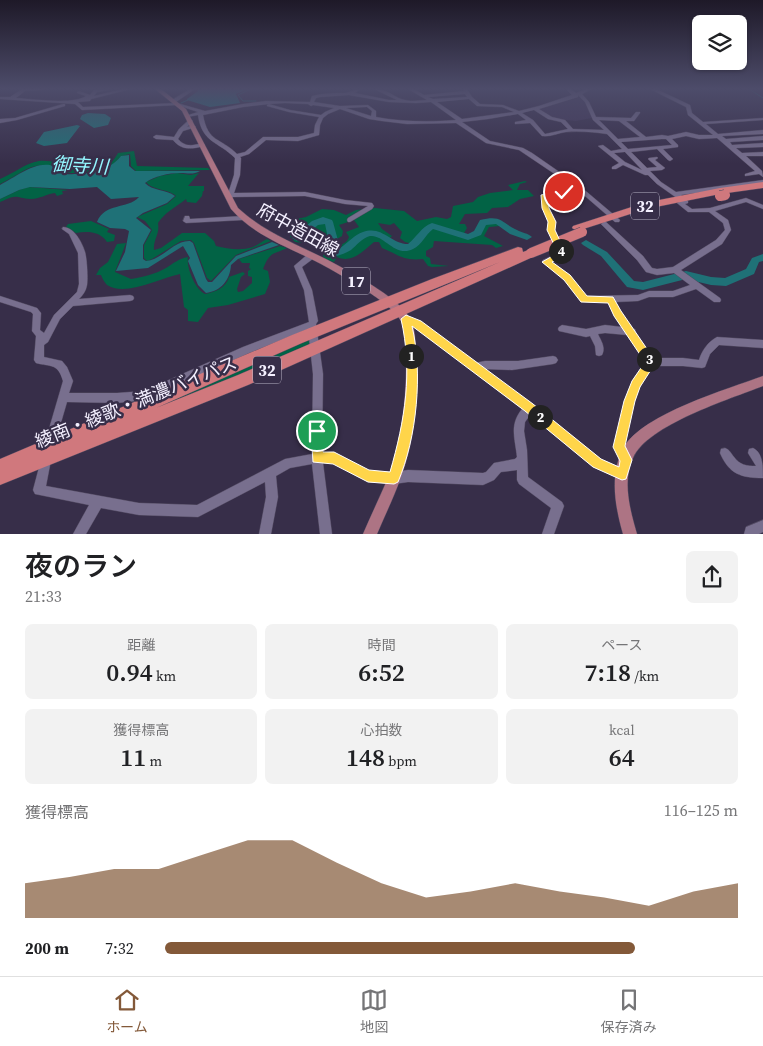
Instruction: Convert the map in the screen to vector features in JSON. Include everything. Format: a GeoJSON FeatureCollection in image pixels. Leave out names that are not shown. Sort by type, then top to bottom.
{"type":"FeatureCollection","features":[{"type":"Feature","properties":{"kind":"highway","name":"綾南・綾歌・満濃バイパス"},"geometry":{"type":"LineString","coordinates":[[0,477],[48,452],[313,328],[615,218],[680,200],[763,184]]}},
{"type":"Feature","properties":{"kind":"highway","name":"綾南・綾歌・満濃バイパス"},"geometry":{"type":"LineString","coordinates":[[719,192],[763,190]]}},
{"type":"Feature","properties":{"kind":"highway","name":"綾南・綾歌・満濃バイパス"},"geometry":{"type":"LineString","coordinates":[[580,230],[604,224],[615,218]]}},
{"type":"Feature","properties":{"kind":"highway","name":"綾南・綾歌・満濃バイパス"},"geometry":{"type":"LineString","coordinates":[[0,466],[48,452],[243,380],[316,348],[402,315],[528,251]]}},
{"type":"Feature","properties":{"kind":"main road","name":"府中造田線"},"geometry":{"type":"LineString","coordinates":[[184,114],[231,197],[235,209],[244,218],[326,263],[388,302],[402,315]]}},
{"type":"Feature","properties":{"kind":"main road"},"geometry":{"type":"LineString","coordinates":[[370,534],[394,478],[407,431],[412,400],[409,334],[402,315]]}},
{"type":"Feature","properties":{"kind":"main road"},"geometry":{"type":"LineString","coordinates":[[631,533],[624,512],[622,474],[629,451],[635,443],[661,423],[763,381]]}},
{"type":"Feature","properties":{"kind":"street"},"geometry":{"type":"LineString","coordinates":[[0,121],[32,114]]}},
{"type":"Feature","properties":{"kind":"street"},"geometry":{"type":"LineString","coordinates":[[175,139],[190,121],[201,114]]}},
{"type":"Feature","properties":{"kind":"street"},"geometry":{"type":"LineString","coordinates":[[202,114],[201,124],[204,131],[211,139],[233,151],[239,164],[231,197],[304,194],[345,202],[370,204],[369,209],[360,212],[350,220]]}},
{"type":"Feature","properties":{"kind":"street"},"geometry":{"type":"LineString","coordinates":[[307,114],[320,116]]}},
{"type":"Feature","properties":{"kind":"street"},"geometry":{"type":"LineString","coordinates":[[236,156],[247,153],[265,138],[299,140],[314,136],[317,134],[316,125],[320,116],[324,114]]}},
{"type":"Feature","properties":{"kind":"street"},"geometry":{"type":"LineString","coordinates":[[359,114],[373,118],[425,122],[504,114]]}},
{"type":"Feature","properties":{"kind":"street"},"geometry":{"type":"LineString","coordinates":[[373,118],[374,114]]}},
{"type":"Feature","properties":{"kind":"street"},"geometry":{"type":"LineString","coordinates":[[450,114],[488,142],[526,152],[578,188],[615,218]]}},
{"type":"Feature","properties":{"kind":"street"},"geometry":{"type":"LineString","coordinates":[[521,114],[531,121],[544,135],[592,130],[609,132]]}},
{"type":"Feature","properties":{"kind":"street"},"geometry":{"type":"LineString","coordinates":[[543,114],[550,118],[563,121],[572,131]]}},
{"type":"Feature","properties":{"kind":"street"},"geometry":{"type":"LineString","coordinates":[[591,114],[651,176],[692,211],[710,210],[749,199],[763,208]]}},
{"type":"Feature","properties":{"kind":"street"},"geometry":{"type":"LineString","coordinates":[[621,120],[635,119],[638,114]]}},
{"type":"Feature","properties":{"kind":"street"},"geometry":{"type":"LineString","coordinates":[[690,114],[719,135],[762,174]]}},
{"type":"Feature","properties":{"kind":"street"},"geometry":{"type":"LineString","coordinates":[[746,120],[741,117],[763,114]]}},
{"type":"Feature","properties":{"kind":"street"},"geometry":{"type":"LineString","coordinates":[[595,119],[618,118],[644,138]]}},
{"type":"Feature","properties":{"kind":"street"},"geometry":{"type":"LineString","coordinates":[[703,123],[763,119]]}},
{"type":"Feature","properties":{"kind":"street"},"geometry":{"type":"LineString","coordinates":[[517,123],[531,121]]}},
{"type":"Feature","properties":{"kind":"street"},"geometry":{"type":"LineString","coordinates":[[567,125],[576,125]]}},
{"type":"Feature","properties":{"kind":"street"},"geometry":{"type":"LineString","coordinates":[[618,140],[668,138],[686,134],[699,137],[763,132]]}},
{"type":"Feature","properties":{"kind":"street"},"geometry":{"type":"LineString","coordinates":[[156,138],[175,139],[189,148],[202,145]]}},
{"type":"Feature","properties":{"kind":"street"},"geometry":{"type":"LineString","coordinates":[[612,152],[676,146],[668,138]]}},
{"type":"Feature","properties":{"kind":"street"},"geometry":{"type":"LineString","coordinates":[[725,141],[763,138]]}},
{"type":"Feature","properties":{"kind":"street"},"geometry":{"type":"LineString","coordinates":[[731,146],[763,145]]}},
{"type":"Feature","properties":{"kind":"street"},"geometry":{"type":"LineString","coordinates":[[601,146],[623,163],[651,176]]}},
{"type":"Feature","properties":{"kind":"street"},"geometry":{"type":"LineString","coordinates":[[659,148],[670,158]]}},
{"type":"Feature","properties":{"kind":"street"},"geometry":{"type":"LineString","coordinates":[[742,155],[763,154]]}},
{"type":"Feature","properties":{"kind":"street"},"geometry":{"type":"LineString","coordinates":[[645,170],[662,168],[651,159],[655,158]]}},
{"type":"Feature","properties":{"kind":"street"},"geometry":{"type":"LineString","coordinates":[[614,168],[623,163]]}},
{"type":"Feature","properties":{"kind":"street"},"geometry":{"type":"LineString","coordinates":[[747,174],[762,174]]}},
{"type":"Feature","properties":{"kind":"street"},"geometry":{"type":"LineString","coordinates":[[578,188],[545,195],[546,208],[552,222],[551,230],[562,254],[546,262],[567,277],[584,299],[638,298],[649,294],[673,294],[695,286]]}},
{"type":"Feature","properties":{"kind":"street"},"geometry":{"type":"LineString","coordinates":[[719,192],[732,203]]}},
{"type":"Feature","properties":{"kind":"street"},"geometry":{"type":"LineString","coordinates":[[680,274],[719,242],[728,230],[726,222],[710,210]]}},
{"type":"Feature","properties":{"kind":"street"},"geometry":{"type":"LineString","coordinates":[[187,218],[186,221],[244,218]]}},
{"type":"Feature","properties":{"kind":"street"},"geometry":{"type":"LineString","coordinates":[[604,224],[640,258],[649,270],[680,274],[716,300]]}},
{"type":"Feature","properties":{"kind":"street"},"geometry":{"type":"LineString","coordinates":[[40,343],[45,339],[58,316],[82,288],[83,257],[72,234],[65,229]]}},
{"type":"Feature","properties":{"kind":"street"},"geometry":{"type":"LineString","coordinates":[[311,256],[298,266],[308,290],[314,321],[313,328],[318,374],[317,458],[326,534]]}},
{"type":"Feature","properties":{"kind":"street"},"geometry":{"type":"LineString","coordinates":[[71,303],[130,298]]}},
{"type":"Feature","properties":{"kind":"street"},"geometry":{"type":"LineString","coordinates":[[0,299],[34,310],[37,313],[36,331],[40,335],[39,360],[53,361],[61,365],[68,381],[39,490],[139,509],[198,511],[289,463],[317,458],[334,458],[368,476],[483,479],[490,476],[498,467],[518,464],[522,458]]}},
{"type":"Feature","properties":{"kind":"street"},"geometry":{"type":"LineString","coordinates":[[610,299],[617,313],[651,362]]}},
{"type":"Feature","properties":{"kind":"street"},"geometry":{"type":"LineString","coordinates":[[402,315],[418,324],[529,408],[597,463],[622,474]]}},
{"type":"Feature","properties":{"kind":"street"},"geometry":{"type":"LineString","coordinates":[[63,397],[117,398],[144,395],[237,354],[313,328]]}},
{"type":"Feature","properties":{"kind":"street"},"geometry":{"type":"LineString","coordinates":[[562,329],[593,332],[605,329],[632,332]]}},
{"type":"Feature","properties":{"kind":"street"},"geometry":{"type":"LineString","coordinates":[[593,332],[599,346],[599,352]]}},
{"type":"Feature","properties":{"kind":"street"},"geometry":{"type":"LineString","coordinates":[[651,362],[702,364],[706,352],[718,341],[763,344]]}},
{"type":"Feature","properties":{"kind":"street"},"geometry":{"type":"LineString","coordinates":[[474,367],[490,364],[497,366],[519,365],[526,362],[553,360]]}},
{"type":"Feature","properties":{"kind":"street"},"geometry":{"type":"LineString","coordinates":[[626,460],[619,447],[629,401],[636,384],[651,362]]}},
{"type":"Feature","properties":{"kind":"street"},"geometry":{"type":"LineString","coordinates":[[529,408],[520,417],[518,425],[523,480],[558,506],[548,534]]}},
{"type":"Feature","properties":{"kind":"street"},"geometry":{"type":"LineString","coordinates":[[725,453],[731,463],[742,472],[763,472]]}},
{"type":"Feature","properties":{"kind":"street"},"geometry":{"type":"LineString","coordinates":[[753,453],[763,467]]}},
{"type":"Feature","properties":{"kind":"street"},"geometry":{"type":"LineString","coordinates":[[265,534],[272,497],[270,473]]}},
{"type":"Feature","properties":{"kind":"street"},"geometry":{"type":"LineString","coordinates":[[79,534],[98,502]]}},
{"type":"Feature","properties":{"kind":"street"},"geometry":{"type":"LineString","coordinates":[[750,534],[750,531],[763,526]]}},
{"type":"Feature","properties":{"kind":"shaded area"},"geometry":{"type":"Polygon","coordinates":[[[105,114],[111,118],[108,125],[94,128],[80,119],[82,115],[105,114]]]}},
{"type":"Feature","properties":{"kind":"shaded area"},"geometry":{"type":"Polygon","coordinates":[[[546,114],[591,114],[592,118],[576,121],[554,119],[546,114]]]}},
{"type":"Feature","properties":{"kind":"shaded area"},"geometry":{"type":"Polygon","coordinates":[[[80,126],[67,143],[44,146],[36,143],[44,132],[80,126]]]}},
{"type":"Feature","properties":{"kind":"shaded area"},"geometry":{"type":"Polygon","coordinates":[[[134,151],[137,166],[208,168],[210,170],[136,171],[131,166],[130,154],[123,156],[105,168],[88,172],[65,173],[62,168],[43,165],[36,166],[0,184],[0,179],[34,162],[48,161],[73,169],[90,169],[108,165],[118,153],[134,151]]]}},
{"type":"Feature","properties":{"kind":"shaded area"},"geometry":{"type":"Polygon","coordinates":[[[129,155],[129,166],[135,171],[200,171],[166,174],[145,183],[148,186],[175,196],[167,203],[136,218],[151,230],[143,245],[143,259],[146,261],[152,260],[179,244],[190,241],[193,243],[206,279],[208,282],[212,282],[236,256],[272,242],[279,245],[238,259],[231,265],[229,275],[224,284],[216,290],[206,293],[198,285],[188,261],[190,258],[183,246],[148,268],[116,271],[125,252],[129,231],[110,228],[97,222],[105,211],[128,204],[139,197],[111,199],[97,187],[70,189],[30,187],[0,199],[0,185],[32,168],[49,165],[65,174],[88,173],[110,166],[121,156],[129,155]]]}},
{"type":"Feature","properties":{"kind":"shaded area"},"geometry":{"type":"Polygon","coordinates":[[[177,173],[191,175],[199,173],[188,186],[204,186],[204,191],[196,203],[187,202],[186,199],[161,219],[158,223],[154,250],[161,248],[182,233],[205,233],[214,241],[216,246],[235,249],[253,247],[267,239],[271,241],[236,255],[211,281],[207,278],[194,243],[191,240],[181,241],[147,261],[144,258],[144,245],[152,230],[145,221],[137,217],[167,204],[176,196],[152,187],[146,182],[160,176],[177,173]]]}},
{"type":"Feature","properties":{"kind":"shaded area"},"geometry":{"type":"Polygon","coordinates":[[[525,181],[527,182],[520,184],[517,190],[528,190],[534,196],[520,199],[508,207],[492,208],[487,213],[465,214],[459,224],[465,224],[467,228],[463,235],[437,225],[428,226],[413,244],[405,242],[400,238],[402,232],[394,223],[390,225],[378,223],[382,229],[392,236],[388,240],[382,234],[366,232],[343,251],[337,252],[330,222],[322,220],[298,236],[290,237],[290,234],[303,230],[303,228],[290,226],[287,221],[306,217],[322,209],[334,210],[346,215],[356,210],[375,208],[404,211],[417,221],[436,217],[447,219],[451,217],[453,206],[473,202],[478,197],[490,193],[513,190],[508,185],[525,181]],[[354,220],[339,225],[343,231],[342,236],[337,239],[339,245],[348,239],[349,237],[346,232],[359,227],[354,220]]]}},
{"type":"Feature","properties":{"kind":"shaded area"},"geometry":{"type":"Polygon","coordinates":[[[29,187],[68,190],[62,191],[63,194],[57,196],[55,193],[34,199],[14,197],[0,202],[0,199],[29,187]]]}},
{"type":"Feature","properties":{"kind":"shaded area"},"geometry":{"type":"Polygon","coordinates":[[[323,220],[328,223],[336,254],[343,253],[367,234],[379,236],[398,248],[403,249],[417,244],[432,226],[468,238],[479,234],[484,223],[501,224],[500,226],[489,227],[484,236],[503,246],[496,248],[492,245],[434,241],[433,247],[426,251],[426,256],[430,258],[431,264],[449,266],[432,267],[428,266],[423,259],[401,257],[382,248],[379,242],[374,242],[352,258],[342,259],[337,257],[334,262],[324,259],[323,255],[327,252],[326,244],[316,237],[308,237],[304,243],[293,240],[323,220]]]}},
{"type":"Feature","properties":{"kind":"shaded area"},"geometry":{"type":"Polygon","coordinates":[[[91,221],[109,229],[107,232],[115,235],[114,241],[107,242],[101,236],[93,233],[76,233],[66,227],[68,224],[91,221]]]}},
{"type":"Feature","properties":{"kind":"shaded area"},"geometry":{"type":"Polygon","coordinates":[[[126,243],[115,272],[131,279],[158,272],[188,257],[188,266],[192,277],[198,288],[205,294],[220,289],[228,281],[229,277],[243,272],[245,274],[241,277],[237,289],[238,292],[243,291],[252,283],[252,277],[248,276],[248,271],[251,269],[249,268],[250,263],[242,263],[239,259],[280,246],[287,248],[272,254],[265,263],[263,269],[268,271],[270,282],[265,294],[228,305],[208,308],[198,322],[188,321],[188,310],[184,307],[180,274],[143,286],[123,289],[107,285],[101,275],[96,275],[100,268],[108,262],[117,244],[126,243]]]}},
{"type":"Feature","properties":{"kind":"shaded area"},"geometry":{"type":"Polygon","coordinates":[[[313,336],[313,346],[217,386],[117,422],[313,336]]]}},
{"type":"Feature","properties":{"kind":"waterway","name":"御寺川"},"geometry":{"type":"LineString","coordinates":[[297,238],[315,223],[323,220],[329,222],[336,253],[346,249],[362,236],[371,233],[377,233],[397,246],[410,247],[432,226],[468,237],[478,233],[483,222],[498,221],[513,232],[527,237]]}},
{"type":"Feature","properties":{"kind":"waterway","name":"御寺川"},"geometry":{"type":"LineString","coordinates":[[586,243],[604,254],[631,284],[643,286],[686,275],[711,281],[726,282],[750,271],[755,260],[763,257]]}},
{"type":"Feature","properties":{"kind":"route"},"geometry":{"type":"LineString","coordinates":[[317,431],[317,458],[334,458],[368,476],[394,478],[407,431],[412,400],[412,367],[406,319],[418,324],[529,408],[597,463],[622,474],[626,460],[619,447],[629,401],[636,384],[651,362],[617,313],[610,299],[584,299],[561,271],[546,262],[562,254],[551,230],[552,222],[546,208],[545,195],[564,192]]}}]}
